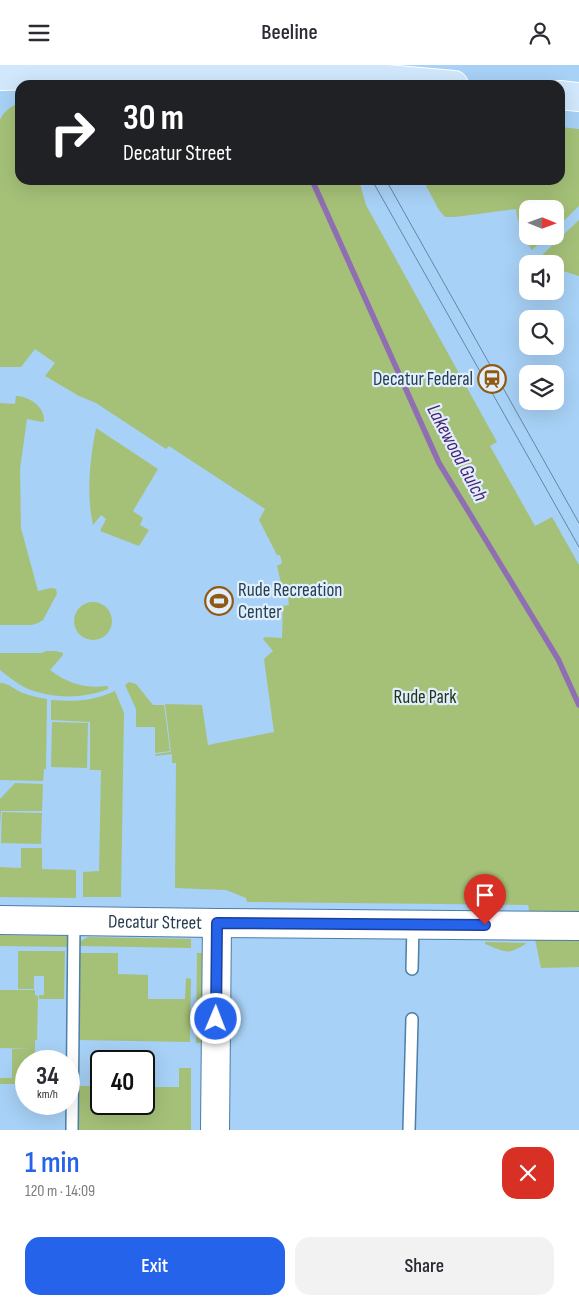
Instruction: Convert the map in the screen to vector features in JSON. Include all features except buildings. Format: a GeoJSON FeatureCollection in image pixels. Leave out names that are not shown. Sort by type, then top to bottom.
{"type":"FeatureCollection","features":[{"type":"Feature","properties":{"kind":"main road"},"geometry":{"type":"LineString","coordinates":[[0,76],[120,73],[398,80]]}},
{"type":"Feature","properties":{"kind":"main road"},"geometry":{"type":"LineString","coordinates":[[565,96],[579,97]]}},
{"type":"Feature","properties":{"kind":"street","name":"Decatur Street"},"geometry":{"type":"LineString","coordinates":[[0,920],[579,926]]}},
{"type":"Feature","properties":{"kind":"street"},"geometry":{"type":"LineString","coordinates":[[215,1130],[217,923]]}},
{"type":"Feature","properties":{"kind":"lane"},"geometry":{"type":"LineString","coordinates":[[72,1130],[74,921]]}},
{"type":"Feature","properties":{"kind":"lane"},"geometry":{"type":"LineString","coordinates":[[412,969],[413,925]]}},
{"type":"Feature","properties":{"kind":"lane"},"geometry":{"type":"LineString","coordinates":[[410,1130],[412,1019]]}},
{"type":"Feature","properties":{"kind":"green space","name":"Rude Park"},"geometry":{"type":"Polygon","coordinates":[[[14,106],[15,185],[360,185],[366,205],[497,442],[490,446],[535,526],[552,517],[579,565],[579,967],[541,968],[528,905],[247,902],[246,898],[226,890],[175,888],[176,763],[172,763],[172,754],[155,756],[156,754],[171,752],[165,704],[202,705],[208,745],[274,732],[264,659],[273,651],[263,639],[265,637],[282,638],[283,606],[289,605],[288,596],[284,596],[277,566],[282,563],[280,555],[277,555],[259,520],[265,509],[169,446],[166,449],[96,403],[79,396],[45,376],[55,363],[35,349],[21,367],[0,367],[0,120],[8,109],[14,106]]]}},
{"type":"Feature","properties":{"kind":"green space"},"geometry":{"type":"Polygon","coordinates":[[[565,128],[579,129],[579,206],[564,220],[564,200],[519,200],[519,224],[516,209],[445,217],[439,210],[426,185],[565,185],[565,128]]]}},
{"type":"Feature","properties":{"kind":"green space"},"geometry":{"type":"Polygon","coordinates":[[[579,220],[579,276],[564,271],[564,255],[542,255],[553,245],[564,245],[564,234],[579,220]]]}},
{"type":"Feature","properties":{"kind":"green space"},"geometry":{"type":"Polygon","coordinates":[[[529,245],[537,245],[532,250],[529,245]]]}},
{"type":"Feature","properties":{"kind":"green space"},"geometry":{"type":"Polygon","coordinates":[[[16,396],[21,396],[35,403],[39,406],[44,416],[44,421],[42,422],[27,419],[20,469],[21,528],[38,591],[51,588],[56,589],[57,594],[43,620],[38,623],[32,625],[0,625],[0,403],[15,404],[16,396]]]}},
{"type":"Feature","properties":{"kind":"green space"},"geometry":{"type":"Polygon","coordinates":[[[96,428],[158,469],[133,511],[143,518],[140,525],[149,530],[139,546],[100,531],[106,519],[101,515],[93,525],[90,477],[96,428]]]}},
{"type":"Feature","properties":{"kind":"green space"},"geometry":{"type":"Polygon","coordinates":[[[93,602],[106,608],[112,621],[106,634],[93,640],[80,634],[74,621],[80,608],[93,602]]]}},
{"type":"Feature","properties":{"kind":"green space"},"geometry":{"type":"Polygon","coordinates":[[[46,651],[63,653],[50,670],[56,675],[84,686],[108,686],[108,689],[88,695],[56,696],[26,688],[0,670],[0,653],[42,653],[46,651]]]}},
{"type":"Feature","properties":{"kind":"green space"},"geometry":{"type":"Polygon","coordinates":[[[129,682],[136,684],[153,705],[164,705],[170,751],[155,753],[155,727],[136,727],[136,709],[125,685],[129,682]]]}},
{"type":"Feature","properties":{"kind":"green space"},"geometry":{"type":"Polygon","coordinates":[[[0,683],[6,684],[20,692],[47,699],[46,769],[44,769],[43,781],[0,780],[0,683]]]}},
{"type":"Feature","properties":{"kind":"green space"},"geometry":{"type":"Polygon","coordinates":[[[115,691],[124,713],[121,897],[83,897],[83,872],[99,871],[101,770],[90,770],[90,722],[51,720],[51,700],[84,700],[115,691]]]}},
{"type":"Feature","properties":{"kind":"green space"},"geometry":{"type":"Polygon","coordinates":[[[52,722],[88,723],[87,768],[51,767],[52,722]]]}},
{"type":"Feature","properties":{"kind":"green space"},"geometry":{"type":"Polygon","coordinates":[[[15,783],[43,784],[42,811],[1,811],[0,827],[0,799],[15,783]]]}},
{"type":"Feature","properties":{"kind":"green space"},"geometry":{"type":"Polygon","coordinates":[[[2,812],[42,813],[41,844],[1,843],[2,812]]]}},
{"type":"Feature","properties":{"kind":"green space"},"geometry":{"type":"Polygon","coordinates":[[[21,848],[42,848],[42,869],[76,870],[76,898],[0,897],[0,867],[21,868],[21,848]]]}},
{"type":"Feature","properties":{"kind":"green space"},"geometry":{"type":"Polygon","coordinates":[[[0,935],[68,936],[68,947],[0,946],[0,935]]]}},
{"type":"Feature","properties":{"kind":"green space"},"geometry":{"type":"Polygon","coordinates":[[[88,937],[191,939],[191,948],[79,946],[79,942],[88,937]]]}},
{"type":"Feature","properties":{"kind":"green space"},"geometry":{"type":"Polygon","coordinates":[[[485,942],[527,943],[515,950],[506,951],[485,944],[485,942]]]}},
{"type":"Feature","properties":{"kind":"green space"},"geometry":{"type":"Polygon","coordinates":[[[18,951],[65,951],[64,999],[39,999],[39,995],[44,995],[44,976],[34,976],[34,989],[18,989],[18,951]]]}},
{"type":"Feature","properties":{"kind":"green space"},"geometry":{"type":"Polygon","coordinates":[[[80,953],[118,953],[118,974],[148,975],[148,999],[185,999],[186,978],[191,979],[190,1042],[78,1040],[80,953]]]}},
{"type":"Feature","properties":{"kind":"green space"},"geometry":{"type":"Polygon","coordinates":[[[197,953],[204,953],[203,1043],[196,1043],[197,953]]]}},
{"type":"Feature","properties":{"kind":"green space"},"geometry":{"type":"Polygon","coordinates":[[[0,990],[35,990],[35,995],[38,996],[35,1050],[15,1050],[15,1084],[0,1084],[0,1078],[12,1078],[12,1049],[33,1049],[0,1048],[0,990]]]}},
{"type":"Feature","properties":{"kind":"green space"},"geometry":{"type":"Polygon","coordinates":[[[179,1068],[191,1068],[191,1130],[78,1130],[80,1086],[90,1086],[90,1115],[155,1115],[155,1087],[179,1087],[179,1068]]]}},
{"type":"Feature","properties":{"kind":"waterway","name":"Lakewood Gulch"},"geometry":{"type":"LineString","coordinates":[[314,185],[439,463],[558,659],[579,705]]}},
{"type":"Feature","properties":{"kind":"tram line"},"geometry":{"type":"LineString","coordinates":[[308,65],[316,80]]}},
{"type":"Feature","properties":{"kind":"tram line"},"geometry":{"type":"LineString","coordinates":[[321,65],[330,80]]}},
{"type":"Feature","properties":{"kind":"tram line"},"geometry":{"type":"LineString","coordinates":[[375,185],[579,547]]}},
{"type":"Feature","properties":{"kind":"tram line"},"geometry":{"type":"LineString","coordinates":[[389,185],[579,523]]}},
{"type":"Feature","properties":{"kind":"place","name":"Decatur Federal"},"geometry":{"type":"Point","coordinates":[492,379]}},
{"type":"Feature","properties":{"kind":"place","name":"Rude Recreation Center"},"geometry":{"type":"Point","coordinates":[219,601]}},
{"type":"Feature","properties":{"kind":"route"},"geometry":{"type":"LineString","coordinates":[[216,1019],[217,923],[485,925]]}}]}
